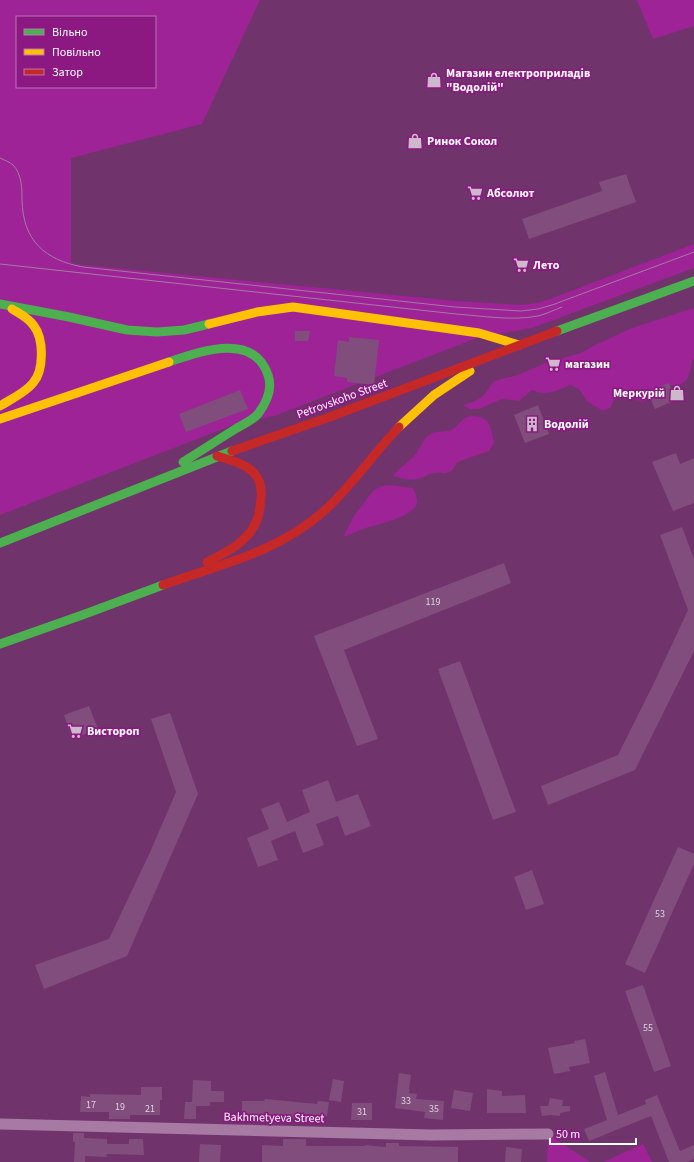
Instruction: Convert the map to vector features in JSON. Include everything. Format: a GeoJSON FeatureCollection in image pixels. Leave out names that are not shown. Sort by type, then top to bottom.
{"type":"FeatureCollection","features":[{"type":"Feature","properties":{"kind":"main road","name":"Petrovskoho Street"},"geometry":{"type":"LineString","coordinates":[[0,543],[217,456],[335,415],[519,345],[694,281]]}},
{"type":"Feature","properties":{"kind":"main road"},"geometry":{"type":"LineString","coordinates":[[1,304],[61,315],[127,330],[157,332],[184,330],[258,312],[293,307],[479,333],[519,345]]}},
{"type":"Feature","properties":{"kind":"main road"},"geometry":{"type":"LineString","coordinates":[[0,406],[25,390],[35,381],[40,370],[41,357],[41,343],[37,329],[28,319],[1,304]]}},
{"type":"Feature","properties":{"kind":"main road"},"geometry":{"type":"LineString","coordinates":[[0,644],[165,584],[267,549],[318,517],[413,412],[432,397],[468,373],[519,345]]}},
{"type":"Feature","properties":{"kind":"main road"},"geometry":{"type":"LineString","coordinates":[[0,419],[198,352],[223,348],[247,351],[256,356],[268,373],[270,388],[263,407],[256,416],[212,445],[143,486]]}},
{"type":"Feature","properties":{"kind":"main road"},"geometry":{"type":"LineString","coordinates":[[165,584],[215,558],[234,546],[246,537],[256,524],[260,509],[261,490],[259,480],[252,470],[217,456]]}},
{"type":"Feature","properties":{"kind":"street","name":"Bakhmetyeva Street"},"geometry":{"type":"LineString","coordinates":[[0,1124],[431,1135],[548,1134]]}},
{"type":"Feature","properties":{"kind":"shaded area"},"geometry":{"type":"Polygon","coordinates":[[[0,0],[260,0],[202,124],[71,158],[71,263],[456,301],[521,305],[537,303],[550,299],[694,244],[694,268],[532,328],[477,338],[274,416],[236,424],[0,515],[0,0]]]}},
{"type":"Feature","properties":{"kind":"shaded area"},"geometry":{"type":"Polygon","coordinates":[[[637,0],[694,0],[694,26],[653,39],[637,0]]]}},
{"type":"Feature","properties":{"kind":"shaded area"},"geometry":{"type":"Polygon","coordinates":[[[694,308],[694,359],[692,361],[689,376],[681,384],[669,385],[657,396],[642,402],[634,399],[629,393],[623,397],[614,399],[611,407],[603,411],[588,402],[579,389],[571,385],[547,393],[532,390],[519,401],[502,399],[479,409],[470,409],[463,406],[477,400],[486,393],[494,381],[518,375],[548,362],[581,353],[632,328],[694,308]]]}},
{"type":"Feature","properties":{"kind":"shaded area"},"geometry":{"type":"Polygon","coordinates":[[[473,416],[487,421],[491,428],[494,443],[489,451],[457,462],[452,470],[446,473],[429,474],[422,478],[414,479],[404,479],[393,476],[414,456],[425,439],[431,433],[453,429],[464,419],[473,416]]]}},
{"type":"Feature","properties":{"kind":"shaded area"},"geometry":{"type":"Polygon","coordinates":[[[389,485],[413,488],[417,499],[417,503],[414,508],[403,516],[343,537],[354,516],[374,490],[382,486],[389,485]]]}},
{"type":"Feature","properties":{"kind":"shaded area"},"geometry":{"type":"Polygon","coordinates":[[[548,1134],[590,1162],[547,1162],[548,1134]]]}},
{"type":"Feature","properties":{"kind":"shaded area"},"geometry":{"type":"Polygon","coordinates":[[[643,1144],[652,1162],[603,1162],[643,1144]]]}},
{"type":"Feature","properties":{"kind":"building"},"geometry":{"type":"Polygon","coordinates":[[[626,174],[636,202],[529,239],[522,219],[602,191],[599,182],[626,174]]]}},
{"type":"Feature","properties":{"kind":"building"},"geometry":{"type":"Polygon","coordinates":[[[295,331],[310,331],[308,341],[295,341],[295,331]]]}},
{"type":"Feature","properties":{"kind":"building"},"geometry":{"type":"Polygon","coordinates":[[[349,337],[379,340],[374,385],[347,382],[347,378],[334,376],[338,340],[349,342],[349,337]]]}},
{"type":"Feature","properties":{"kind":"building"},"geometry":{"type":"Polygon","coordinates":[[[669,383],[676,400],[655,409],[647,391],[669,383]]]}},
{"type":"Feature","properties":{"kind":"building"},"geometry":{"type":"Polygon","coordinates":[[[240,390],[248,409],[186,432],[179,414],[240,390]]]}},
{"type":"Feature","properties":{"kind":"building","name":"Водолій"},"geometry":{"type":"Polygon","coordinates":[[[538,405],[549,434],[525,443],[514,415],[538,405]]]}},
{"type":"Feature","properties":{"kind":"building"},"geometry":{"type":"Polygon","coordinates":[[[676,453],[680,464],[694,458],[694,503],[673,511],[652,462],[676,453]]]}},
{"type":"Feature","properties":{"kind":"building"},"geometry":{"type":"Polygon","coordinates":[[[682,527],[694,559],[694,651],[635,770],[548,805],[541,786],[618,755],[654,683],[688,610],[660,535],[682,527]]]}},
{"type":"Feature","properties":{"kind":"building"},"geometry":{"type":"Polygon","coordinates":[[[504,563],[511,583],[344,650],[378,739],[357,746],[314,636],[504,563]]]}},
{"type":"Feature","properties":{"kind":"building"},"geometry":{"type":"Polygon","coordinates":[[[460,661],[516,812],[493,820],[438,669],[460,661]]]}},
{"type":"Feature","properties":{"kind":"building"},"geometry":{"type":"Polygon","coordinates":[[[89,706],[98,729],[72,739],[64,715],[89,706]]]}},
{"type":"Feature","properties":{"kind":"building"},"geometry":{"type":"Polygon","coordinates":[[[170,713],[198,794],[127,956],[44,989],[35,965],[109,939],[151,850],[176,792],[151,719],[170,713]]]}},
{"type":"Feature","properties":{"kind":"building"},"geometry":{"type":"Polygon","coordinates":[[[328,780],[336,802],[358,794],[371,826],[345,836],[338,816],[316,824],[324,845],[303,853],[295,831],[271,841],[278,860],[258,867],[247,838],[269,829],[261,809],[279,802],[287,822],[310,812],[302,790],[328,780]]]}},
{"type":"Feature","properties":{"kind":"building"},"geometry":{"type":"Polygon","coordinates":[[[678,847],[694,854],[694,864],[645,973],[625,964],[678,847]]]}},
{"type":"Feature","properties":{"kind":"building"},"geometry":{"type":"Polygon","coordinates":[[[532,870],[544,904],[526,910],[514,877],[532,870]]]}},
{"type":"Feature","properties":{"kind":"building"},"geometry":{"type":"Polygon","coordinates":[[[643,985],[671,1066],[654,1072],[625,991],[643,985]]]}},
{"type":"Feature","properties":{"kind":"building"},"geometry":{"type":"Polygon","coordinates":[[[585,1039],[590,1063],[569,1067],[570,1071],[554,1074],[548,1048],[575,1043],[574,1041],[585,1039]]]}},
{"type":"Feature","properties":{"kind":"building"},"geometry":{"type":"Polygon","coordinates":[[[605,1072],[618,1115],[646,1104],[645,1100],[657,1095],[680,1151],[694,1145],[694,1159],[687,1162],[669,1162],[651,1116],[589,1141],[584,1129],[607,1120],[594,1076],[605,1072]]]}},
{"type":"Feature","properties":{"kind":"building"},"geometry":{"type":"Polygon","coordinates":[[[399,1073],[411,1075],[409,1093],[417,1094],[416,1099],[444,1101],[443,1120],[424,1118],[425,1112],[395,1108],[399,1073]]]}},
{"type":"Feature","properties":{"kind":"building"},"geometry":{"type":"Polygon","coordinates":[[[333,1079],[344,1081],[341,1102],[329,1100],[333,1079]]]}},
{"type":"Feature","properties":{"kind":"building"},"geometry":{"type":"Polygon","coordinates":[[[193,1080],[211,1081],[211,1091],[224,1091],[224,1102],[210,1102],[210,1106],[196,1106],[196,1119],[184,1119],[185,1102],[192,1102],[193,1080]]]}},
{"type":"Feature","properties":{"kind":"building"},"geometry":{"type":"Polygon","coordinates":[[[141,1087],[162,1087],[160,1115],[130,1115],[130,1119],[109,1119],[109,1112],[80,1112],[81,1096],[90,1097],[90,1094],[141,1095],[141,1087]]]}},
{"type":"Feature","properties":{"kind":"building"},"geometry":{"type":"Polygon","coordinates":[[[487,1089],[502,1091],[502,1096],[525,1095],[526,1113],[487,1113],[487,1089]]]}},
{"type":"Feature","properties":{"kind":"building"},"geometry":{"type":"Polygon","coordinates":[[[454,1090],[473,1093],[470,1111],[451,1108],[454,1090]]]}},
{"type":"Feature","properties":{"kind":"building"},"geometry":{"type":"Polygon","coordinates":[[[550,1098],[563,1100],[562,1106],[570,1106],[570,1111],[560,1113],[560,1116],[542,1116],[540,1106],[548,1106],[550,1098]]]}},
{"type":"Feature","properties":{"kind":"building"},"geometry":{"type":"Polygon","coordinates":[[[265,1099],[317,1104],[318,1101],[329,1102],[327,1116],[304,1114],[303,1119],[264,1116],[264,1114],[242,1114],[242,1101],[264,1101],[265,1099]]]}},
{"type":"Feature","properties":{"kind":"building"},"geometry":{"type":"Polygon","coordinates":[[[352,1103],[372,1103],[372,1120],[351,1120],[352,1103]]]}},
{"type":"Feature","properties":{"kind":"building"},"geometry":{"type":"Polygon","coordinates":[[[73,1133],[84,1133],[84,1138],[107,1139],[107,1144],[129,1144],[129,1139],[143,1139],[144,1155],[107,1154],[106,1157],[85,1156],[85,1162],[74,1162],[75,1142],[73,1142],[73,1133]]]}},
{"type":"Feature","properties":{"kind":"building"},"geometry":{"type":"Polygon","coordinates":[[[283,1139],[306,1139],[306,1146],[365,1145],[386,1147],[386,1143],[399,1143],[399,1146],[458,1147],[458,1162],[262,1162],[262,1145],[283,1146],[283,1139]]]}},
{"type":"Feature","properties":{"kind":"building"},"geometry":{"type":"Polygon","coordinates":[[[200,1144],[221,1145],[220,1162],[199,1162],[200,1144]]]}},
{"type":"Feature","properties":{"kind":"building"},"geometry":{"type":"Polygon","coordinates":[[[506,1147],[522,1149],[521,1162],[505,1162],[506,1147]]]}},
{"type":"Feature","properties":{"kind":"tram line"},"geometry":{"type":"LineString","coordinates":[[0,158],[12,164],[20,177],[22,186],[23,214],[32,237],[47,254],[70,264],[83,267],[455,307],[521,311],[538,309],[552,305],[694,252]]}},
{"type":"Feature","properties":{"kind":"tram line"},"geometry":{"type":"LineString","coordinates":[[0,264],[497,318],[538,316],[562,307]]}},
{"type":"Feature","properties":{"kind":"traffic: fast"},"geometry":{"type":"LineString","coordinates":[[557,331],[694,281]]}},
{"type":"Feature","properties":{"kind":"traffic: fast"},"geometry":{"type":"LineString","coordinates":[[0,304],[127,330],[157,332],[184,330],[209,324]]}},
{"type":"Feature","properties":{"kind":"traffic: fast"},"geometry":{"type":"LineString","coordinates":[[169,362],[210,350],[224,348],[238,349],[250,353],[261,361],[268,375],[270,385],[264,405],[256,416],[183,462]]}},
{"type":"Feature","properties":{"kind":"traffic: fast"},"geometry":{"type":"LineString","coordinates":[[0,543],[232,451]]}},
{"type":"Feature","properties":{"kind":"traffic: fast"},"geometry":{"type":"LineString","coordinates":[[0,644],[163,585]]}},
{"type":"Feature","properties":{"kind":"traffic: slow"},"geometry":{"type":"LineString","coordinates":[[209,324],[257,312],[293,307],[479,333],[519,345]]}},
{"type":"Feature","properties":{"kind":"traffic: slow"},"geometry":{"type":"LineString","coordinates":[[0,406],[30,387],[37,378],[41,363],[40,339],[34,326],[24,316],[12,309]]}},
{"type":"Feature","properties":{"kind":"traffic: slow"},"geometry":{"type":"LineString","coordinates":[[0,419],[169,362]]}},
{"type":"Feature","properties":{"kind":"traffic: slow"},"geometry":{"type":"LineString","coordinates":[[399,427],[434,395],[470,371]]}},
{"type":"Feature","properties":{"kind":"traffic: jam"},"geometry":{"type":"LineString","coordinates":[[232,451],[327,418],[557,331]]}},
{"type":"Feature","properties":{"kind":"traffic: jam"},"geometry":{"type":"LineString","coordinates":[[163,585],[247,556],[288,537],[306,525],[324,511],[344,491],[399,427]]}},
{"type":"Feature","properties":{"kind":"traffic: jam"},"geometry":{"type":"LineString","coordinates":[[207,562],[221,555],[242,541],[252,529],[260,510],[260,484],[253,472],[241,464],[217,456]]}},
{"type":"Feature","properties":{"kind":"place","name":"Магазин електроприладів \"Водолій\""},"geometry":{"type":"Point","coordinates":[434,80]}},
{"type":"Feature","properties":{"kind":"place","name":"Ринок Сокол"},"geometry":{"type":"Point","coordinates":[415,141]}},
{"type":"Feature","properties":{"kind":"place","name":"Абсолют"},"geometry":{"type":"Point","coordinates":[475,193]}},
{"type":"Feature","properties":{"kind":"place","name":"Лето"},"geometry":{"type":"Point","coordinates":[521,265]}},
{"type":"Feature","properties":{"kind":"place","name":"магазин"},"geometry":{"type":"Point","coordinates":[553,364]}},
{"type":"Feature","properties":{"kind":"place","name":"Меркурій"},"geometry":{"type":"Point","coordinates":[677,393]}},
{"type":"Feature","properties":{"kind":"place","name":"Водолій"},"geometry":{"type":"Point","coordinates":[532,424]}},
{"type":"Feature","properties":{"kind":"place","name":"Вистороп"},"geometry":{"type":"Point","coordinates":[75,731]}}]}
